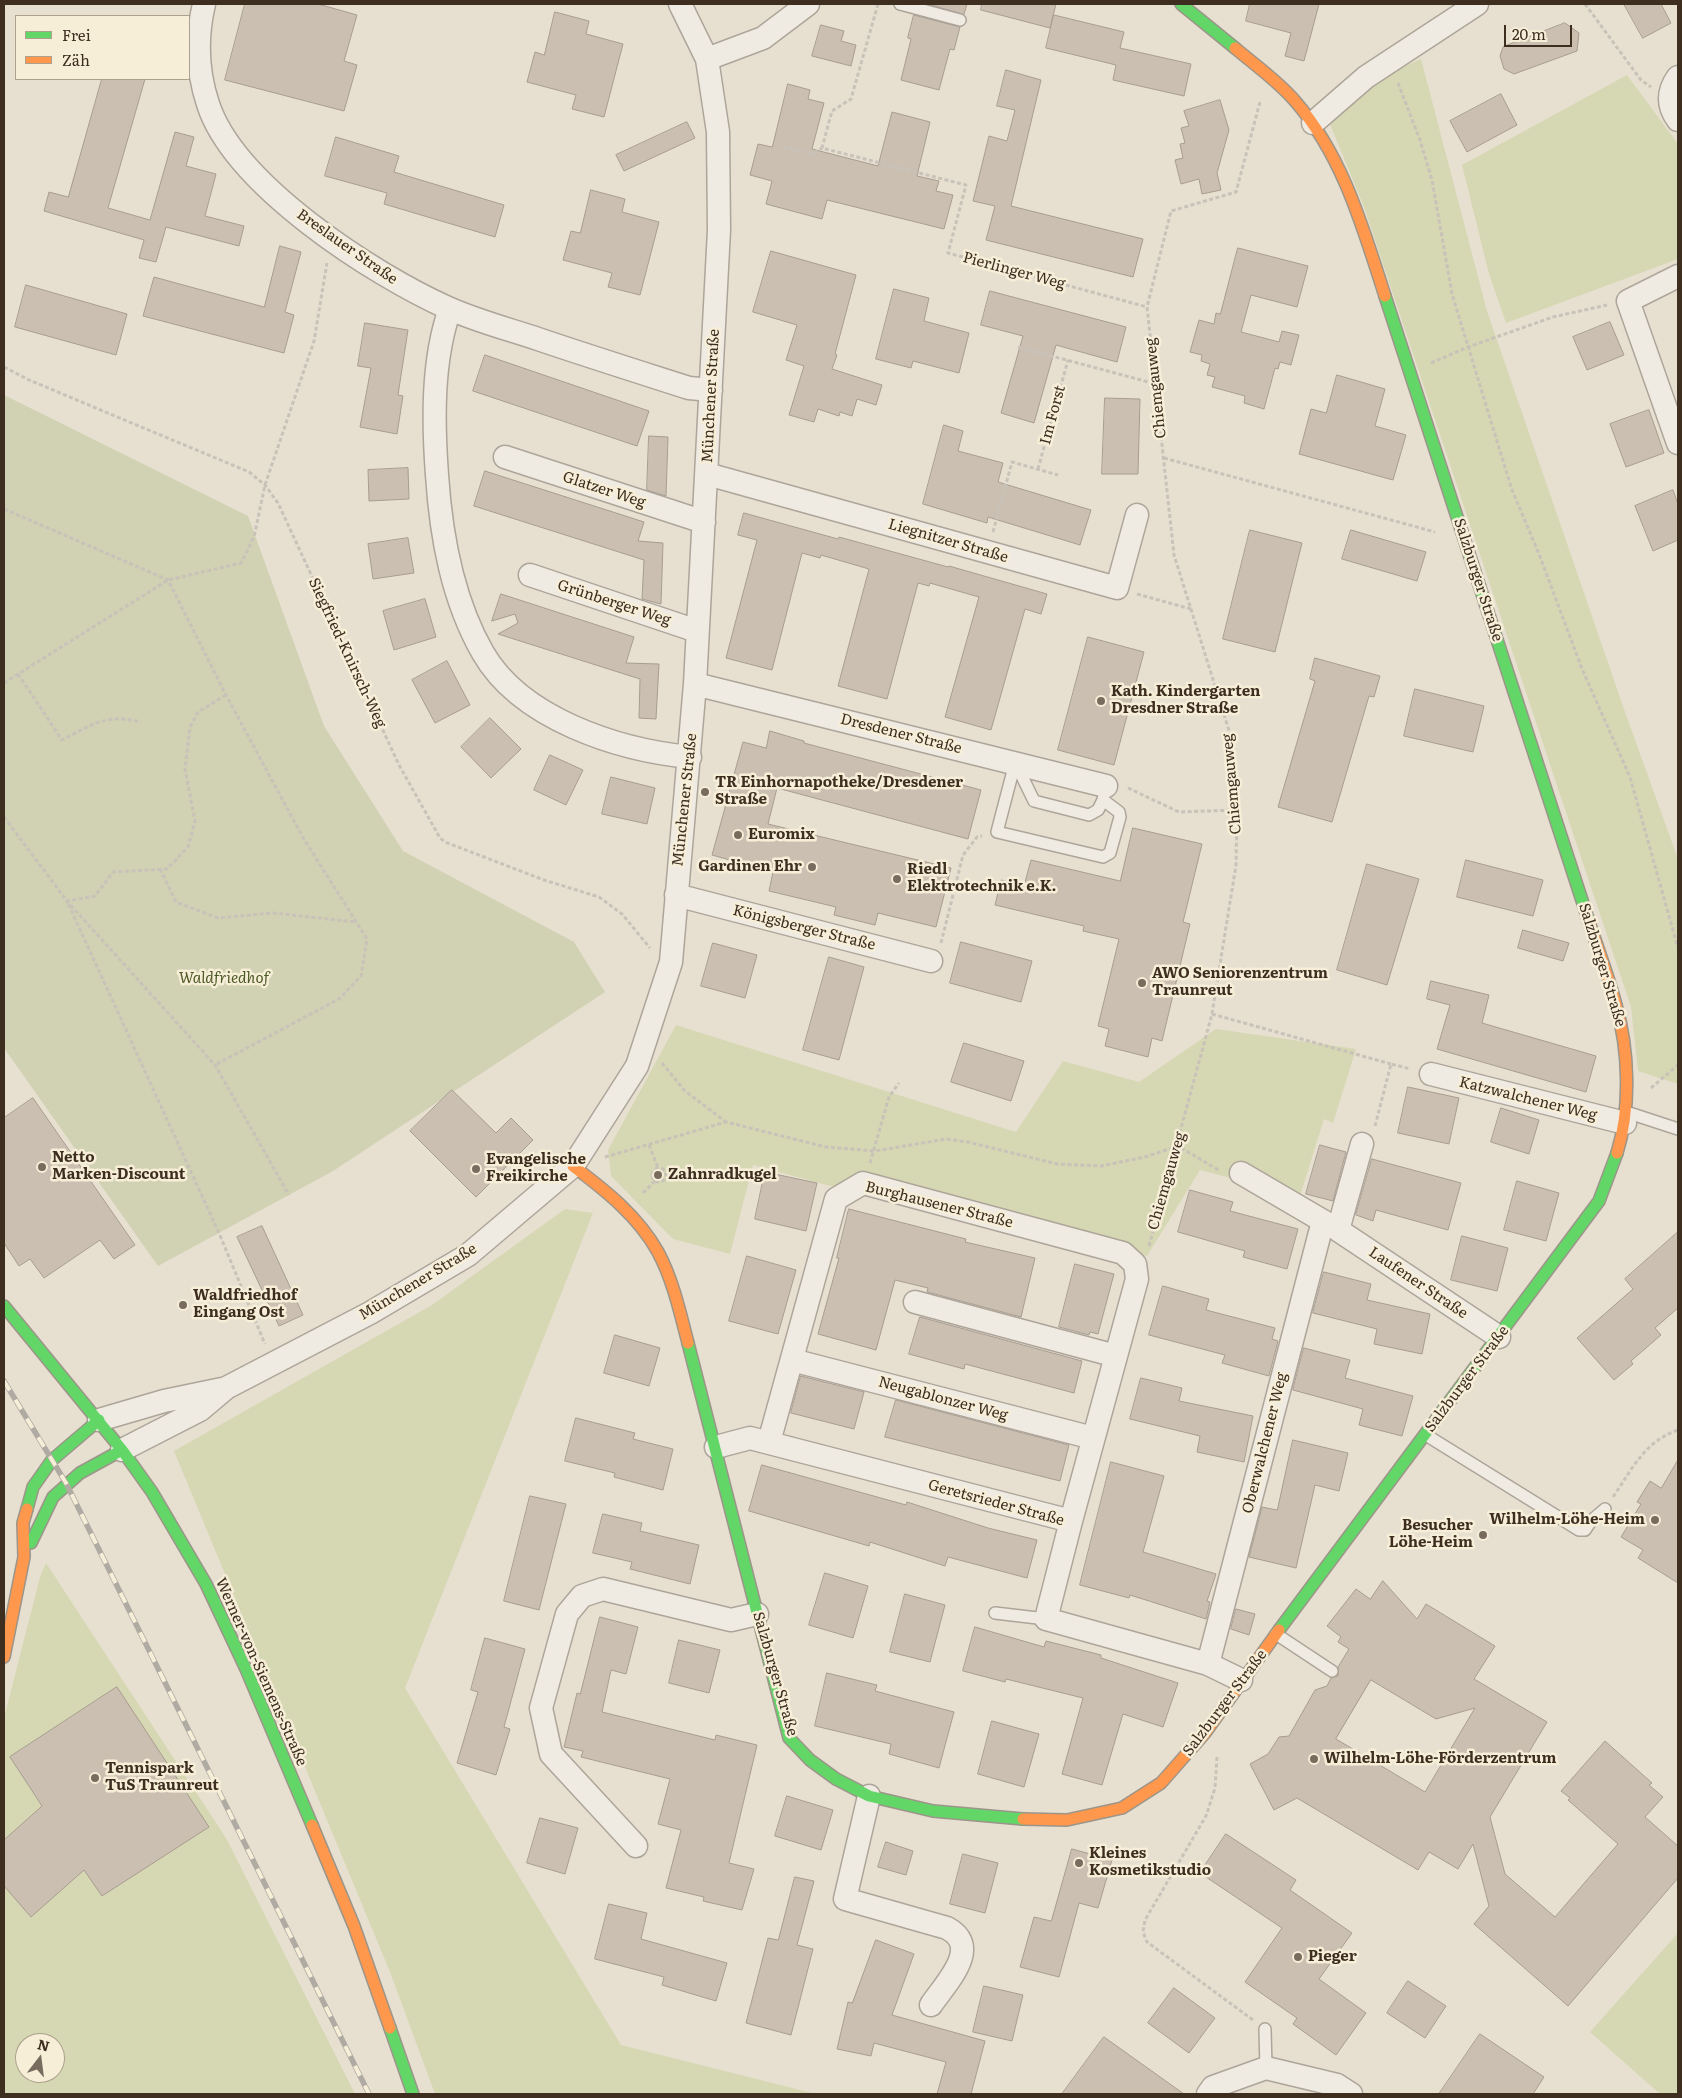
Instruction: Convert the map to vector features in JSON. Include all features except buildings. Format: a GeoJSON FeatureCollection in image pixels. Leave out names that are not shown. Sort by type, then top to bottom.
{"type":"FeatureCollection","features":[{"type":"Feature","properties":{"kind":"street","name":"Breslauer Straße"},"geometry":{"type":"LineString","coordinates":[[204,4],[199,25],[198,62],[208,105],[226,139],[255,175],[299,215],[334,242],[371,268],[402,286],[450,309],[689,388],[711,390]]}},
{"type":"Feature","properties":{"kind":"street","name":"Münchener Straße"},"geometry":{"type":"LineString","coordinates":[[122,1450],[200,1410],[226,1388],[370,1313],[468,1255],[573,1166],[637,1066],[643,1051],[671,962],[690,757],[719,230],[719,142],[707,60],[680,4]]}},
{"type":"Feature","properties":{"kind":"street"},"geometry":{"type":"LineString","coordinates":[[707,60],[763,38],[808,4]]}},
{"type":"Feature","properties":{"kind":"street","name":"Salzburger Straße"},"geometry":{"type":"LineString","coordinates":[[573,1166],[610,1194],[631,1216],[650,1240],[666,1270],[716,1447],[789,1738],[810,1760],[836,1779],[869,1796],[933,1811],[1005,1819],[1067,1820],[1122,1808],[1161,1783],[1205,1733],[1241,1680],[1426,1435],[1599,1201],[1620,1147],[1626,1117],[1626,1056],[1617,1007],[1355,205],[1337,165],[1313,122],[1294,99],[1268,74],[1181,4]]}},
{"type":"Feature","properties":{"kind":"street"},"geometry":{"type":"LineString","coordinates":[[1313,122],[1366,77],[1477,4]]}},
{"type":"Feature","properties":{"kind":"street"},"geometry":{"type":"LineString","coordinates":[[1678,77],[1672,86],[1669,99],[1678,120]]}},
{"type":"Feature","properties":{"kind":"street"},"geometry":{"type":"LineString","coordinates":[[1678,276],[1628,301],[1678,443]]}},
{"type":"Feature","properties":{"kind":"street"},"geometry":{"type":"LineString","coordinates":[[450,309],[444,325],[437,380],[435,446],[439,497],[448,559],[463,612],[484,655],[511,688],[553,718],[605,740],[690,757]]}},
{"type":"Feature","properties":{"kind":"street","name":"Glatzer Weg"},"geometry":{"type":"LineString","coordinates":[[505,457],[704,522]]}},
{"type":"Feature","properties":{"kind":"street","name":"Liegnitzer Straße"},"geometry":{"type":"LineString","coordinates":[[707,474],[1117,588]]}},
{"type":"Feature","properties":{"kind":"street"},"geometry":{"type":"LineString","coordinates":[[1117,588],[1137,515]]}},
{"type":"Feature","properties":{"kind":"street","name":"Grünberger Weg"},"geometry":{"type":"LineString","coordinates":[[530,575],[697,630]]}},
{"type":"Feature","properties":{"kind":"street","name":"Dresdener Straße"},"geometry":{"type":"LineString","coordinates":[[695,684],[1015,763],[1104,793]]}},
{"type":"Feature","properties":{"kind":"street","name":"Königsberger Straße"},"geometry":{"type":"LineString","coordinates":[[676,895],[932,961]]}},
{"type":"Feature","properties":{"kind":"street","name":"Katzwalchener Weg"},"geometry":{"type":"LineString","coordinates":[[1431,1074],[1626,1117]]}},
{"type":"Feature","properties":{"kind":"street"},"geometry":{"type":"LineString","coordinates":[[1330,1225],[1362,1144]]}},
{"type":"Feature","properties":{"kind":"street","name":"Laufener Straße"},"geometry":{"type":"LineString","coordinates":[[1241,1173],[1330,1225],[1499,1337]]}},
{"type":"Feature","properties":{"kind":"street","name":"Burghausener Straße"},"geometry":{"type":"LineString","coordinates":[[769,1442],[836,1199],[863,1183],[1123,1253],[1135,1264]]}},
{"type":"Feature","properties":{"kind":"street","name":"Oberwalchener Weg"},"geometry":{"type":"LineString","coordinates":[[1208,1664],[1330,1225]]}},
{"type":"Feature","properties":{"kind":"street"},"geometry":{"type":"LineString","coordinates":[[1071,1521],[1137,1279],[1135,1264]]}},
{"type":"Feature","properties":{"kind":"street"},"geometry":{"type":"LineString","coordinates":[[915,1302],[1116,1356]]}},
{"type":"Feature","properties":{"kind":"street","name":"Werner-von-Siemens-Straße"},"geometry":{"type":"LineString","coordinates":[[4,1306],[122,1450],[152,1492],[206,1584],[246,1669],[354,1926],[413,2094]]}},
{"type":"Feature","properties":{"kind":"street","name":"Neugablonzer Weg"},"geometry":{"type":"LineString","coordinates":[[792,1360],[1094,1438]]}},
{"type":"Feature","properties":{"kind":"street","name":"Münchener Straße"},"geometry":{"type":"LineString","coordinates":[[99,1420],[164,1401],[226,1388]]}},
{"type":"Feature","properties":{"kind":"street"},"geometry":{"type":"LineString","coordinates":[[24,1558],[23,1523],[33,1488],[52,1460],[99,1420]]}},
{"type":"Feature","properties":{"kind":"street","name":"Geretsrieder Straße"},"geometry":{"type":"LineString","coordinates":[[716,1447],[750,1438],[1071,1521],[1046,1619]]}},
{"type":"Feature","properties":{"kind":"street"},"geometry":{"type":"LineString","coordinates":[[5,1642],[24,1558],[53,1497],[66,1483],[80,1473],[122,1450]]}},
{"type":"Feature","properties":{"kind":"street"},"geometry":{"type":"LineString","coordinates":[[636,1846],[551,1754],[541,1708],[567,1614],[582,1596],[603,1589],[731,1620],[757,1614]]}},
{"type":"Feature","properties":{"kind":"street"},"geometry":{"type":"LineString","coordinates":[[1046,1619],[1208,1664],[1241,1680]]}},
{"type":"Feature","properties":{"kind":"street"},"geometry":{"type":"LineString","coordinates":[[869,1796],[846,1899],[947,1928],[960,1939],[962,1955],[959,1964],[930,2006]]}},
{"type":"Feature","properties":{"kind":"street"},"geometry":{"type":"LineString","coordinates":[[1208,2094],[1213,2087],[1266,2068],[1337,2085],[1351,2094]]}},
{"type":"Feature","properties":{"kind":"lane"},"geometry":{"type":"LineString","coordinates":[[900,4],[960,20]]}},
{"type":"Feature","properties":{"kind":"lane"},"geometry":{"type":"LineString","coordinates":[[1015,763],[1034,801],[1088,815],[1098,810],[1104,793]]}},
{"type":"Feature","properties":{"kind":"lane"},"geometry":{"type":"LineString","coordinates":[[1015,763],[997,832],[1102,858],[1110,853],[1120,817],[1119,812],[1104,793]]}},
{"type":"Feature","properties":{"kind":"lane"},"geometry":{"type":"LineString","coordinates":[[1626,1117],[1678,1130]]}},
{"type":"Feature","properties":{"kind":"lane"},"geometry":{"type":"LineString","coordinates":[[1426,1435],[1579,1530],[1585,1530],[1591,1520],[1604,1509]]}},
{"type":"Feature","properties":{"kind":"lane"},"geometry":{"type":"LineString","coordinates":[[995,1613],[1046,1619]]}},
{"type":"Feature","properties":{"kind":"lane"},"geometry":{"type":"LineString","coordinates":[[1276,1634],[1332,1671]]}},
{"type":"Feature","properties":{"kind":"lane"},"geometry":{"type":"LineString","coordinates":[[1265,2029],[1266,2068]]}},
{"type":"Feature","properties":{"kind":"path"},"geometry":{"type":"LineString","coordinates":[[822,148],[832,111],[851,100],[878,4]]}},
{"type":"Feature","properties":{"kind":"path"},"geometry":{"type":"LineString","coordinates":[[1585,4],[1641,80],[1669,99]]}},
{"type":"Feature","properties":{"kind":"path"},"geometry":{"type":"LineString","coordinates":[[1388,62],[1420,140],[1432,180],[1452,294],[1512,490],[1539,554],[1582,669],[1630,777],[1678,948]]}},
{"type":"Feature","properties":{"kind":"path","name":"Chiemgauweg"},"geometry":{"type":"LineString","coordinates":[[1135,1264],[1148,1250],[1178,1146],[1212,1014],[1236,865],[1237,810],[1231,737],[1174,555],[1147,307],[1172,211],[1236,192],[1268,74]]}},
{"type":"Feature","properties":{"kind":"path","name":"Pierlinger Weg"},"geometry":{"type":"LineString","coordinates":[[784,147],[814,154],[822,148],[966,185],[948,253],[1147,307]]}},
{"type":"Feature","properties":{"kind":"path"},"geometry":{"type":"LineString","coordinates":[[4,682],[168,580],[241,562],[254,537],[265,486],[314,341],[329,251],[334,242]]}},
{"type":"Feature","properties":{"kind":"path"},"geometry":{"type":"LineString","coordinates":[[1410,373],[1468,347],[1553,316],[1628,301]]}},
{"type":"Feature","properties":{"kind":"path"},"geometry":{"type":"LineString","coordinates":[[1018,347],[1156,384]]}},
{"type":"Feature","properties":{"kind":"path","name":"Im Forst"},"geometry":{"type":"LineString","coordinates":[[1038,470],[1068,360]]}},
{"type":"Feature","properties":{"kind":"path","name":"Siegfried-Knirsch-Weg"},"geometry":{"type":"LineString","coordinates":[[4,368],[249,472],[265,486],[278,503],[398,765],[440,838],[445,842],[544,880],[599,897],[622,914],[659,959],[671,962]]}},
{"type":"Feature","properties":{"kind":"path"},"geometry":{"type":"LineString","coordinates":[[1164,458],[1456,538],[1463,536]]}},
{"type":"Feature","properties":{"kind":"path"},"geometry":{"type":"LineString","coordinates":[[988,552],[1012,462],[1058,475]]}},
{"type":"Feature","properties":{"kind":"path"},"geometry":{"type":"LineString","coordinates":[[4,509],[168,580],[226,695],[302,836],[367,939],[361,976],[339,999],[215,1066]]}},
{"type":"Feature","properties":{"kind":"path"},"geometry":{"type":"LineString","coordinates":[[1117,588],[1191,609]]}},
{"type":"Feature","properties":{"kind":"path"},"geometry":{"type":"LineString","coordinates":[[18,674],[62,740],[101,720],[127,718],[141,722]]}},
{"type":"Feature","properties":{"kind":"path"},"geometry":{"type":"LineString","coordinates":[[67,901],[95,896],[113,872],[167,869],[188,847],[196,821],[185,769],[190,727],[198,712],[226,695]]}},
{"type":"Feature","properties":{"kind":"path"},"geometry":{"type":"LineString","coordinates":[[1104,793],[1110,784],[1127,788],[1180,812],[1237,810]]}},
{"type":"Feature","properties":{"kind":"path"},"geometry":{"type":"LineString","coordinates":[[4,817],[67,901],[215,1066],[289,1195]]}},
{"type":"Feature","properties":{"kind":"path"},"geometry":{"type":"LineString","coordinates":[[932,961],[939,953],[963,855],[977,837],[997,832]]}},
{"type":"Feature","properties":{"kind":"path"},"geometry":{"type":"LineString","coordinates":[[160,869],[176,902],[218,918],[272,913],[356,922]]}},
{"type":"Feature","properties":{"kind":"path"},"geometry":{"type":"LineString","coordinates":[[67,901],[219,1233],[273,1364]]}},
{"type":"Feature","properties":{"kind":"path"},"geometry":{"type":"LineString","coordinates":[[1212,1014],[1431,1074]]}},
{"type":"Feature","properties":{"kind":"path"},"geometry":{"type":"LineString","coordinates":[[643,1051],[656,1055],[686,1091],[726,1122],[826,1147],[875,1151],[946,1139],[968,1142],[1057,1164],[1101,1166],[1145,1157],[1178,1146],[1225,1174],[1241,1173]]}},
{"type":"Feature","properties":{"kind":"path"},"geometry":{"type":"LineString","coordinates":[[1362,1144],[1372,1138],[1391,1064]]}},
{"type":"Feature","properties":{"kind":"path"},"geometry":{"type":"LineString","coordinates":[[863,1183],[875,1151],[889,1097],[899,1083]]}},
{"type":"Feature","properties":{"kind":"path"},"geometry":{"type":"LineString","coordinates":[[573,1166],[726,1122]]}},
{"type":"Feature","properties":{"kind":"path"},"geometry":{"type":"LineString","coordinates":[[649,1145],[658,1168],[662,1169],[666,1177],[664,1181],[655,1181],[651,1174],[658,1168]]}},
{"type":"Feature","properties":{"kind":"path"},"geometry":{"type":"LineString","coordinates":[[1604,1509],[1649,1445],[1667,1434],[1678,1430]]}},
{"type":"Feature","properties":{"kind":"path"},"geometry":{"type":"LineString","coordinates":[[1205,1733],[1217,1747],[1215,1788],[1206,1816],[1145,1920],[1143,1932],[1147,1942],[1265,2029]]}},
{"type":"Feature","properties":{"kind":"green space"},"geometry":{"type":"Polygon","coordinates":[[[1421,59],[1487,311],[1625,712],[1678,859],[1678,1084],[1638,1071],[1631,1007],[1364,207],[1329,122],[1369,83],[1421,59]]]}},
{"type":"Feature","properties":{"kind":"green space"},"geometry":{"type":"Polygon","coordinates":[[[1627,75],[1678,144],[1678,259],[1506,323],[1489,274],[1462,165],[1627,75]]]}},
{"type":"Feature","properties":{"kind":"green space","name":"Waldfriedhof"},"geometry":{"type":"Polygon","coordinates":[[[4,395],[248,516],[324,726],[403,851],[574,942],[605,992],[333,1171],[158,1266],[4,1048],[4,395]]]}},
{"type":"Feature","properties":{"kind":"green space"},"geometry":{"type":"Polygon","coordinates":[[[676,1025],[1016,1132],[1063,1061],[1139,1082],[1216,1029],[1356,1049],[1333,1123],[1324,1119],[1300,1196],[1200,1170],[1147,1256],[864,1178],[838,1188],[753,1165],[730,1254],[673,1239],[611,1176],[608,1150],[676,1025]]]}},
{"type":"Feature","properties":{"kind":"green space"},"geometry":{"type":"Polygon","coordinates":[[[565,1209],[593,1213],[405,1688],[621,2045],[816,2094],[435,2094],[390,1972],[174,1451],[432,1305],[565,1209]]]}},
{"type":"Feature","properties":{"kind":"green space","name":"Tennispark TuS Traunreut"},"geometry":{"type":"Polygon","coordinates":[[[46,1563],[226,1838],[355,2094],[4,2094],[4,1718],[40,1577],[46,1563]]]}},
{"type":"Feature","properties":{"kind":"green space"},"geometry":{"type":"Polygon","coordinates":[[[1678,1933],[1678,2094],[1660,2094],[1590,2032],[1678,1933]]]}},
{"type":"Feature","properties":{"kind":"railway"},"geometry":{"type":"LineString","coordinates":[[4,1381],[66,1483],[369,2094]]}},
{"type":"Feature","properties":{"kind":"traffic: fast"},"geometry":{"type":"LineString","coordinates":[[1181,4],[1235,48]]}},
{"type":"Feature","properties":{"kind":"traffic: fast"},"geometry":{"type":"LineString","coordinates":[[1385,296],[1590,925]]}},
{"type":"Feature","properties":{"kind":"traffic: fast"},"geometry":{"type":"LineString","coordinates":[[1279,1630],[1599,1201],[1617,1153]]}},
{"type":"Feature","properties":{"kind":"traffic: fast"},"geometry":{"type":"LineString","coordinates":[[4,1306],[122,1450],[152,1492],[206,1584],[246,1669],[312,1825]]}},
{"type":"Feature","properties":{"kind":"traffic: fast"},"geometry":{"type":"LineString","coordinates":[[688,1343],[789,1738],[810,1760],[836,1779],[869,1796],[933,1811],[1023,1819]]}},
{"type":"Feature","properties":{"kind":"traffic: fast"},"geometry":{"type":"LineString","coordinates":[[27,1509],[33,1487],[52,1460],[99,1420]]}},
{"type":"Feature","properties":{"kind":"traffic: fast"},"geometry":{"type":"LineString","coordinates":[[31,1543],[53,1497],[80,1473],[122,1450]]}},
{"type":"Feature","properties":{"kind":"traffic: fast"},"geometry":{"type":"LineString","coordinates":[[390,2028],[413,2094]]}},
{"type":"Feature","properties":{"kind":"traffic: slow"},"geometry":{"type":"LineString","coordinates":[[1235,48],[1274,80],[1295,101],[1312,122],[1326,145],[1339,169],[1360,219],[1385,296]]}},
{"type":"Feature","properties":{"kind":"traffic: slow"},"geometry":{"type":"LineString","coordinates":[[1590,925],[1613,995],[1624,1041],[1627,1079],[1625,1117],[1617,1153]]}},
{"type":"Feature","properties":{"kind":"traffic: slow"},"geometry":{"type":"LineString","coordinates":[[573,1166],[620,1204],[650,1239],[668,1274],[676,1296],[688,1343]]}},
{"type":"Feature","properties":{"kind":"traffic: slow"},"geometry":{"type":"LineString","coordinates":[[4,1657],[24,1557],[23,1523],[27,1509]]}},
{"type":"Feature","properties":{"kind":"traffic: slow"},"geometry":{"type":"LineString","coordinates":[[1023,1819],[1067,1820],[1122,1808],[1161,1783],[1205,1733],[1279,1630]]}},
{"type":"Feature","properties":{"kind":"traffic: slow"},"geometry":{"type":"LineString","coordinates":[[312,1825],[354,1926],[390,2028]]}},
{"type":"Feature","properties":{"kind":"place","name":"Kath. Kindergarten Dresdner Straße"},"geometry":{"type":"Point","coordinates":[1101,701]}},
{"type":"Feature","properties":{"kind":"place","name":"TR Einhornapotheke/Dresdener Straße"},"geometry":{"type":"Point","coordinates":[705,792]}},
{"type":"Feature","properties":{"kind":"place","name":"Euromix"},"geometry":{"type":"Point","coordinates":[738,835]}},
{"type":"Feature","properties":{"kind":"place","name":"Gardinen Ehr"},"geometry":{"type":"Point","coordinates":[812,867]}},
{"type":"Feature","properties":{"kind":"place","name":"Riedl Elektrotechnik e.K."},"geometry":{"type":"Point","coordinates":[897,879]}},
{"type":"Feature","properties":{"kind":"place","name":"AWO Seniorenzentrum Traunreut"},"geometry":{"type":"Point","coordinates":[1142,983]}},
{"type":"Feature","properties":{"kind":"place","name":"Netto Marken-Discount"},"geometry":{"type":"Point","coordinates":[42,1167]}},
{"type":"Feature","properties":{"kind":"place","name":"Evangelische Freikirche"},"geometry":{"type":"Point","coordinates":[476,1169]}},
{"type":"Feature","properties":{"kind":"place","name":"Zahnradkugel"},"geometry":{"type":"Point","coordinates":[658,1175]}},
{"type":"Feature","properties":{"kind":"place","name":"Waldfriedhof Eingang Ost"},"geometry":{"type":"Point","coordinates":[183,1305]}},
{"type":"Feature","properties":{"kind":"place","name":"Wilhelm-Löhe-Heim"},"geometry":{"type":"Point","coordinates":[1655,1520]}},
{"type":"Feature","properties":{"kind":"place","name":"Besucher Löhe-Heim"},"geometry":{"type":"Point","coordinates":[1483,1535]}},
{"type":"Feature","properties":{"kind":"place","name":"Wilhelm-Löhe-Förderzentrum"},"geometry":{"type":"Point","coordinates":[1314,1759]}},
{"type":"Feature","properties":{"kind":"place","name":"Tennispark TuS Traunreut"},"geometry":{"type":"Point","coordinates":[95,1778]}},
{"type":"Feature","properties":{"kind":"place","name":"Kleines Kosmetikstudio"},"geometry":{"type":"Point","coordinates":[1079,1863]}},
{"type":"Feature","properties":{"kind":"place","name":"Pieger"},"geometry":{"type":"Point","coordinates":[1298,1957]}}]}
